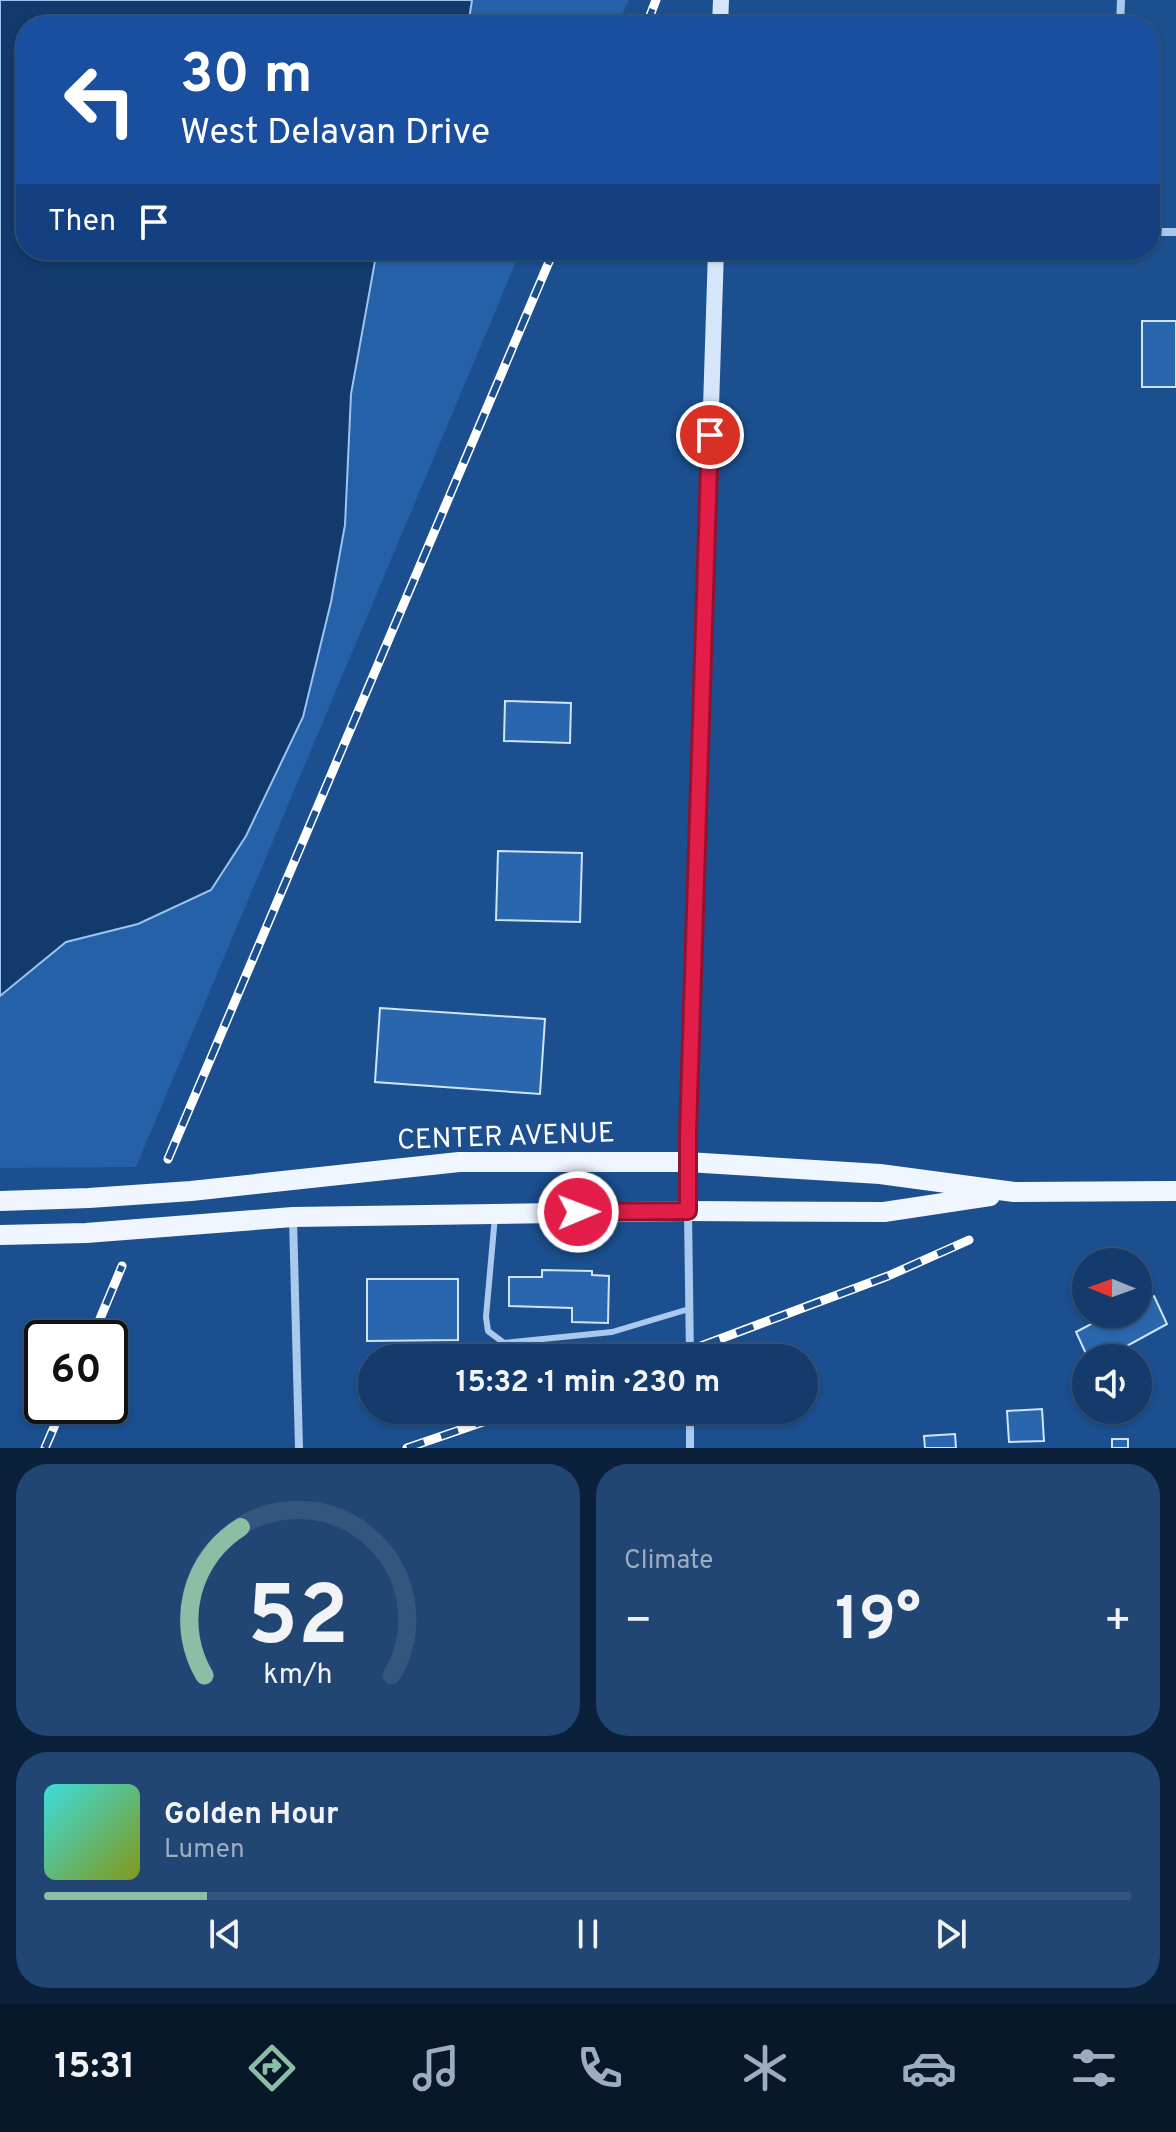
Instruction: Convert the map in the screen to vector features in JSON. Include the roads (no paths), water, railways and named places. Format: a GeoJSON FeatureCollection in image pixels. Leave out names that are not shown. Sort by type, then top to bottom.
{"type":"FeatureCollection","features":[{"type":"Feature","properties":{"kind":"main road"},"geometry":{"type":"LineString","coordinates":[[688,1211],[687,1162],[716,260]]}},
{"type":"Feature","properties":{"kind":"main road","name":"CENTER AVENUE"},"geometry":{"type":"LineString","coordinates":[[0,1201],[191,1191],[459,1162],[687,1162],[880,1174],[1014,1192],[1176,1191]]}},
{"type":"Feature","properties":{"kind":"main road","name":"CENTER AVENUE"},"geometry":{"type":"LineString","coordinates":[[0,1235],[86,1233],[293,1217],[688,1211],[884,1212],[1014,1192]]}},
{"type":"Feature","properties":{"kind":"street"},"geometry":{"type":"LineString","coordinates":[[688,1211],[690,1344]]}},
{"type":"Feature","properties":{"kind":"street"},"geometry":{"type":"LineString","coordinates":[[293,1217],[299,1448]]}},
{"type":"Feature","properties":{"kind":"street"},"geometry":{"type":"LineString","coordinates":[[690,1424],[690,1448]]}},
{"type":"Feature","properties":{"kind":"lane"},"geometry":{"type":"LineString","coordinates":[[495,1214],[486,1317],[488,1331],[504,1343],[612,1332],[689,1309]]}},
{"type":"Feature","properties":{"kind":"railway"},"geometry":{"type":"LineString","coordinates":[[650,16],[656,0]]}},
{"type":"Feature","properties":{"kind":"railway"},"geometry":{"type":"LineString","coordinates":[[168,1159],[550,260]]}},
{"type":"Feature","properties":{"kind":"railway"},"geometry":{"type":"LineString","coordinates":[[706,1344],[888,1276],[969,1240]]}},
{"type":"Feature","properties":{"kind":"railway"},"geometry":{"type":"LineString","coordinates":[[100,1320],[122,1266]]}},
{"type":"Feature","properties":{"kind":"railway"},"geometry":{"type":"LineString","coordinates":[[45,1448],[55,1424]]}},
{"type":"Feature","properties":{"kind":"railway"},"geometry":{"type":"LineString","coordinates":[[407,1448],[477,1424]]}}]}
